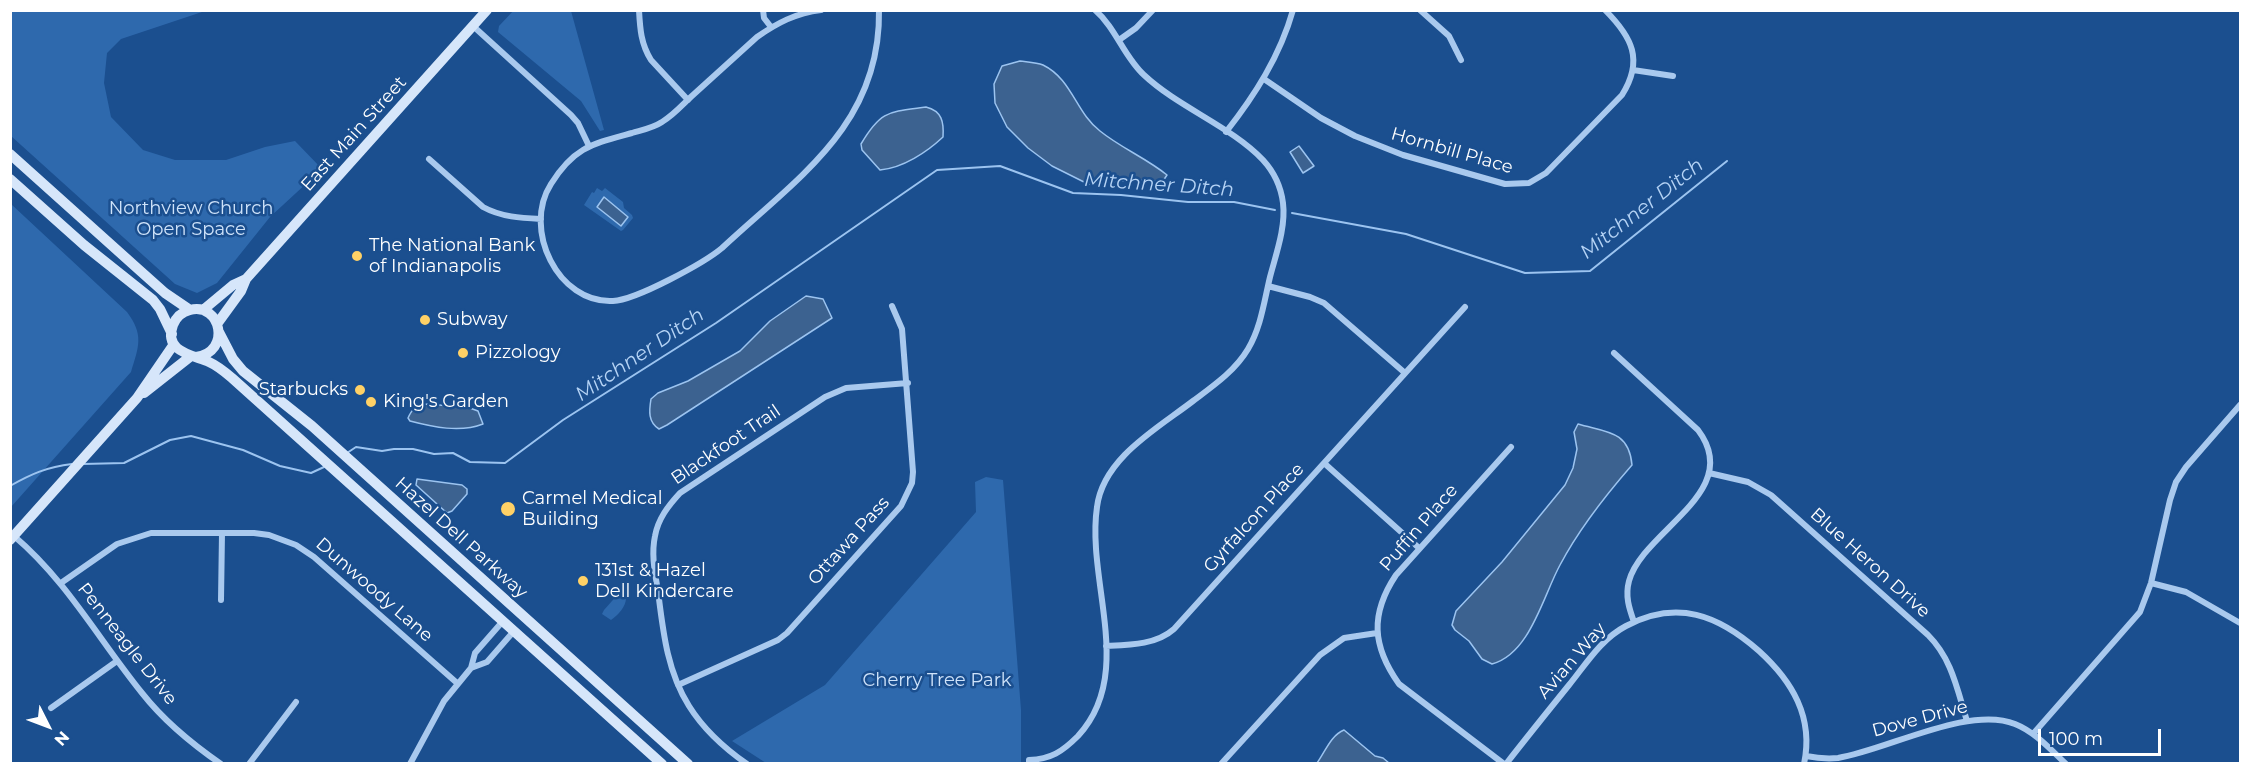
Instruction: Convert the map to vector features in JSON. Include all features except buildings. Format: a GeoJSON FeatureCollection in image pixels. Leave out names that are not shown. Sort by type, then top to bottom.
{"type":"FeatureCollection","features":[{"type":"Feature","properties":{"kind":"main road","name":"East Main Street"},"geometry":{"type":"LineString","coordinates":[[218,328],[246,279],[487,10]]}},
{"type":"Feature","properties":{"kind":"main road"},"geometry":{"type":"LineString","coordinates":[[10,154],[165,293],[190,310]]}},
{"type":"Feature","properties":{"kind":"main road"},"geometry":{"type":"LineString","coordinates":[[10,179],[84,245],[153,300],[160,309],[181,352],[194,357]]}},
{"type":"Feature","properties":{"kind":"main road","name":"East Main Street"},"geometry":{"type":"LineString","coordinates":[[203,310],[233,285],[246,279]]}},
{"type":"Feature","properties":{"kind":"main road"},"geometry":{"type":"LineString","coordinates":[[12,538],[136,398],[173,339],[175,320],[190,310],[203,310],[213,317],[218,328],[218,340],[212,350],[194,357],[136,398]]}},
{"type":"Feature","properties":{"kind":"main road","name":"Hazel Dell Parkway"},"geometry":{"type":"LineString","coordinates":[[218,328],[239,367],[289,405],[688,764]]}},
{"type":"Feature","properties":{"kind":"main road","name":"Hazel Dell Parkway"},"geometry":{"type":"LineString","coordinates":[[194,357],[222,369],[662,764]]}},
{"type":"Feature","properties":{"kind":"street"},"geometry":{"type":"LineString","coordinates":[[639,10],[641,37],[646,53],[688,100]]}},
{"type":"Feature","properties":{"kind":"street"},"geometry":{"type":"LineString","coordinates":[[762,10],[771,27]]}},
{"type":"Feature","properties":{"kind":"street"},"geometry":{"type":"LineString","coordinates":[[821,10],[799,14],[771,27],[757,37],[672,115],[655,126],[589,146],[567,162],[549,186],[543,203],[541,219],[546,250],[556,270],[578,292],[600,301],[626,300],[711,257],[813,165],[846,126],[859,102],[873,65],[878,39],[879,10]]}},
{"type":"Feature","properties":{"kind":"street"},"geometry":{"type":"LineString","coordinates":[[1029,762],[1056,756],[1066,748],[1091,719],[1100,700],[1106,676],[1106,646],[1095,524],[1096,507],[1102,487],[1112,469],[1130,451],[1225,376],[1243,356],[1260,324],[1282,230],[1284,210],[1281,191],[1276,179],[1264,162],[1226,132],[1143,75],[1095,10]]}},
{"type":"Feature","properties":{"kind":"street"},"geometry":{"type":"LineString","coordinates":[[1119,40],[1136,28],[1153,10]]}},
{"type":"Feature","properties":{"kind":"street"},"geometry":{"type":"LineString","coordinates":[[1226,132],[1264,79],[1278,55],[1293,10]]}},
{"type":"Feature","properties":{"kind":"street"},"geometry":{"type":"LineString","coordinates":[[1420,10],[1449,36],[1461,60]]}},
{"type":"Feature","properties":{"kind":"street"},"geometry":{"type":"LineString","coordinates":[[1605,10],[1621,26],[1631,43],[1633,70],[1673,76]]}},
{"type":"Feature","properties":{"kind":"street"},"geometry":{"type":"LineString","coordinates":[[473,26],[571,115],[578,123],[589,146]]}},
{"type":"Feature","properties":{"kind":"street","name":"Hornbill Place"},"geometry":{"type":"LineString","coordinates":[[1264,79],[1327,121],[1355,136],[1403,155],[1511,185],[1529,183],[1552,169],[1622,95],[1633,70]]}},
{"type":"Feature","properties":{"kind":"street"},"geometry":{"type":"LineString","coordinates":[[429,159],[483,207],[513,217],[541,219]]}},
{"type":"Feature","properties":{"kind":"street"},"geometry":{"type":"LineString","coordinates":[[1268,286],[1324,303],[1405,373]]}},
{"type":"Feature","properties":{"kind":"street","name":"Ottawa Pass"},"geometry":{"type":"LineString","coordinates":[[678,685],[778,640],[901,506],[908,494],[914,472],[908,383],[902,329],[892,306]]}},
{"type":"Feature","properties":{"kind":"street","name":"Gyrfalcon Place"},"geometry":{"type":"LineString","coordinates":[[1106,646],[1149,642],[1167,634],[1189,613],[1465,307]]}},
{"type":"Feature","properties":{"kind":"street"},"geometry":{"type":"LineString","coordinates":[[1614,353],[1698,430],[1708,453],[1709,473],[1705,485],[1633,571],[1627,597],[1634,622]]}},
{"type":"Feature","properties":{"kind":"street","name":"Blackfoot Trail"},"geometry":{"type":"LineString","coordinates":[[747,764],[723,746],[704,726],[689,706],[678,685],[665,642],[653,550],[658,524],[671,502],[691,485],[836,391],[846,388],[908,383]]}},
{"type":"Feature","properties":{"kind":"street"},"geometry":{"type":"LineString","coordinates":[[2033,734],[2134,619],[2144,604],[2176,482],[2186,467],[2239,408]]}},
{"type":"Feature","properties":{"kind":"street","name":"Puffin Place"},"geometry":{"type":"LineString","coordinates":[[1505,764],[1399,684],[1387,667],[1381,653],[1377,633],[1378,610],[1384,593],[1396,575],[1511,447]]}},
{"type":"Feature","properties":{"kind":"street"},"geometry":{"type":"LineString","coordinates":[[1324,463],[1419,548]]}},
{"type":"Feature","properties":{"kind":"street","name":"Blue Heron Drive"},"geometry":{"type":"LineString","coordinates":[[1709,473],[1748,482],[1772,495],[1928,635],[1950,665],[1967,721]]}},
{"type":"Feature","properties":{"kind":"street","name":"Dunwoody Lane"},"geometry":{"type":"LineString","coordinates":[[61,583],[109,548],[133,537],[158,532],[269,535],[302,548],[458,683]]}},
{"type":"Feature","properties":{"kind":"street"},"geometry":{"type":"LineString","coordinates":[[222,533],[222,600]]}},
{"type":"Feature","properties":{"kind":"street","name":"Penneagle Drive"},"geometry":{"type":"LineString","coordinates":[[12,538],[31,550],[61,583],[117,661],[158,711],[188,739],[221,764]]}},
{"type":"Feature","properties":{"kind":"street"},"geometry":{"type":"LineString","coordinates":[[2151,583],[2186,592],[2241,623]]}},
{"type":"Feature","properties":{"kind":"street","name":"Avian Way"},"geometry":{"type":"LineString","coordinates":[[1505,764],[1611,635],[1634,622],[1662,613],[1684,612],[1711,619],[1737,632],[1778,669],[1795,693],[1805,720],[1805,760]]}},
{"type":"Feature","properties":{"kind":"street"},"geometry":{"type":"LineString","coordinates":[[410,764],[438,710],[471,668],[475,653],[503,621]]}},
{"type":"Feature","properties":{"kind":"street"},"geometry":{"type":"LineString","coordinates":[[471,668],[487,662],[514,631]]}},
{"type":"Feature","properties":{"kind":"street"},"geometry":{"type":"LineString","coordinates":[[1221,764],[1320,655],[1344,638],[1377,633]]}},
{"type":"Feature","properties":{"kind":"street"},"geometry":{"type":"LineString","coordinates":[[51,708],[117,661]]}},
{"type":"Feature","properties":{"kind":"street"},"geometry":{"type":"LineString","coordinates":[[249,764],[296,702]]}},
{"type":"Feature","properties":{"kind":"street","name":"Dove Drive"},"geometry":{"type":"LineString","coordinates":[[1805,760],[1837,758],[1967,721],[1996,719],[2017,725],[2033,734],[2066,764]]}},
{"type":"Feature","properties":{"kind":"green space","name":"Northview Church Open Space"},"geometry":{"type":"Polygon","coordinates":[[[11,10],[205,11],[121,39],[107,53],[104,83],[111,117],[143,150],[175,160],[226,160],[265,147],[295,141],[322,169],[270,217],[217,283],[197,293],[175,284],[11,136],[11,10]]]}},
{"type":"Feature","properties":{"kind":"green space"},"geometry":{"type":"Polygon","coordinates":[[[514,10],[571,11],[604,130],[600,131],[581,101],[498,32],[499,26],[514,10]]]}},
{"type":"Feature","properties":{"kind":"green space"},"geometry":{"type":"Polygon","coordinates":[[[597,188],[602,191],[605,188],[623,202],[624,208],[632,215],[633,218],[623,230],[621,231],[584,205],[597,188]]]}},
{"type":"Feature","properties":{"kind":"green space"},"geometry":{"type":"Polygon","coordinates":[[[11,204],[127,312],[136,327],[138,341],[131,372],[11,507],[11,204]]]}},
{"type":"Feature","properties":{"kind":"green space","name":"Cherry Tree Park"},"geometry":{"type":"Polygon","coordinates":[[[986,477],[1003,480],[1021,710],[1021,763],[766,763],[732,741],[825,685],[976,512],[975,482],[986,477]]]}},
{"type":"Feature","properties":{"kind":"green space"},"geometry":{"type":"Polygon","coordinates":[[[620,592],[626,598],[625,605],[611,620],[602,614],[620,592]]]}},
{"type":"Feature","properties":{"kind":"shaded area"},"geometry":{"type":"Polygon","coordinates":[[[1020,61],[1040,64],[1053,71],[1092,124],[1167,175],[1163,181],[1135,180],[1088,184],[1052,166],[1028,148],[1007,127],[995,103],[994,84],[1002,66],[1020,61]]]}},
{"type":"Feature","properties":{"kind":"shaded area"},"geometry":{"type":"Polygon","coordinates":[[[926,107],[939,114],[943,137],[914,158],[889,169],[880,170],[862,150],[861,144],[868,133],[887,115],[926,107]]]}},
{"type":"Feature","properties":{"kind":"shaded area"},"geometry":{"type":"Polygon","coordinates":[[[1299,146],[1314,166],[1303,173],[1290,152],[1299,146]]]}},
{"type":"Feature","properties":{"kind":"shaded area"},"geometry":{"type":"Polygon","coordinates":[[[604,197],[628,217],[621,226],[597,207],[604,197]]]}},
{"type":"Feature","properties":{"kind":"shaded area"},"geometry":{"type":"Polygon","coordinates":[[[806,296],[823,299],[832,318],[667,425],[659,429],[655,426],[650,416],[651,399],[658,393],[688,381],[740,351],[770,321],[806,296]]]}},
{"type":"Feature","properties":{"kind":"shaded area"},"geometry":{"type":"Polygon","coordinates":[[[424,404],[467,407],[478,411],[483,424],[456,429],[410,421],[408,418],[412,410],[424,404]]]}},
{"type":"Feature","properties":{"kind":"shaded area"},"geometry":{"type":"Polygon","coordinates":[[[1578,424],[1606,431],[1621,439],[1630,454],[1632,465],[1575,539],[1526,636],[1516,649],[1505,658],[1492,664],[1482,659],[1469,641],[1455,630],[1452,625],[1456,611],[1502,562],[1565,485],[1573,468],[1577,449],[1574,432],[1578,424]]]}},
{"type":"Feature","properties":{"kind":"shaded area"},"geometry":{"type":"Polygon","coordinates":[[[417,479],[462,485],[467,489],[467,494],[452,511],[447,513],[416,485],[417,479]]]}},
{"type":"Feature","properties":{"kind":"shaded area"},"geometry":{"type":"Polygon","coordinates":[[[1344,730],[1375,756],[1389,763],[1317,763],[1332,740],[1344,730]]]}},
{"type":"Feature","properties":{"kind":"waterway","name":"Mitchner Ditch"},"geometry":{"type":"LineString","coordinates":[[1292,213],[1406,234],[1525,273],[1590,271],[1727,161]]}},
{"type":"Feature","properties":{"kind":"waterway","name":"Mitchner Ditch"},"geometry":{"type":"LineString","coordinates":[[347,453],[356,447],[382,451],[413,449],[434,454],[453,453],[470,462],[505,463],[563,420],[716,323],[937,170],[1000,166],[1073,193],[1188,202],[1234,202],[1275,210]]}},
{"type":"Feature","properties":{"kind":"waterway","name":"Mitchner Ditch"},"geometry":{"type":"LineString","coordinates":[[83,464],[124,463],[170,440],[191,436],[243,450],[280,466],[311,473],[324,467]]}},
{"type":"Feature","properties":{"kind":"waterway","name":"Mitchner Ditch"},"geometry":{"type":"LineString","coordinates":[[10,486],[40,472],[72,464]]}},
{"type":"Feature","properties":{"kind":"place","name":"The National Bank of Indianapolis"},"geometry":{"type":"Point","coordinates":[357,256]}},
{"type":"Feature","properties":{"kind":"place","name":"Subway"},"geometry":{"type":"Point","coordinates":[425,320]}},
{"type":"Feature","properties":{"kind":"place","name":"Pizzology"},"geometry":{"type":"Point","coordinates":[463,353]}},
{"type":"Feature","properties":{"kind":"place","name":"Starbucks"},"geometry":{"type":"Point","coordinates":[360,390]}},
{"type":"Feature","properties":{"kind":"place","name":"King's Garden"},"geometry":{"type":"Point","coordinates":[371,402]}},
{"type":"Feature","properties":{"kind":"place","name":"Carmel Medical Building"},"geometry":{"type":"Point","coordinates":[508,509]}},
{"type":"Feature","properties":{"kind":"place","name":"131st & Hazel Dell Kindercare"},"geometry":{"type":"Point","coordinates":[583,581]}}]}
